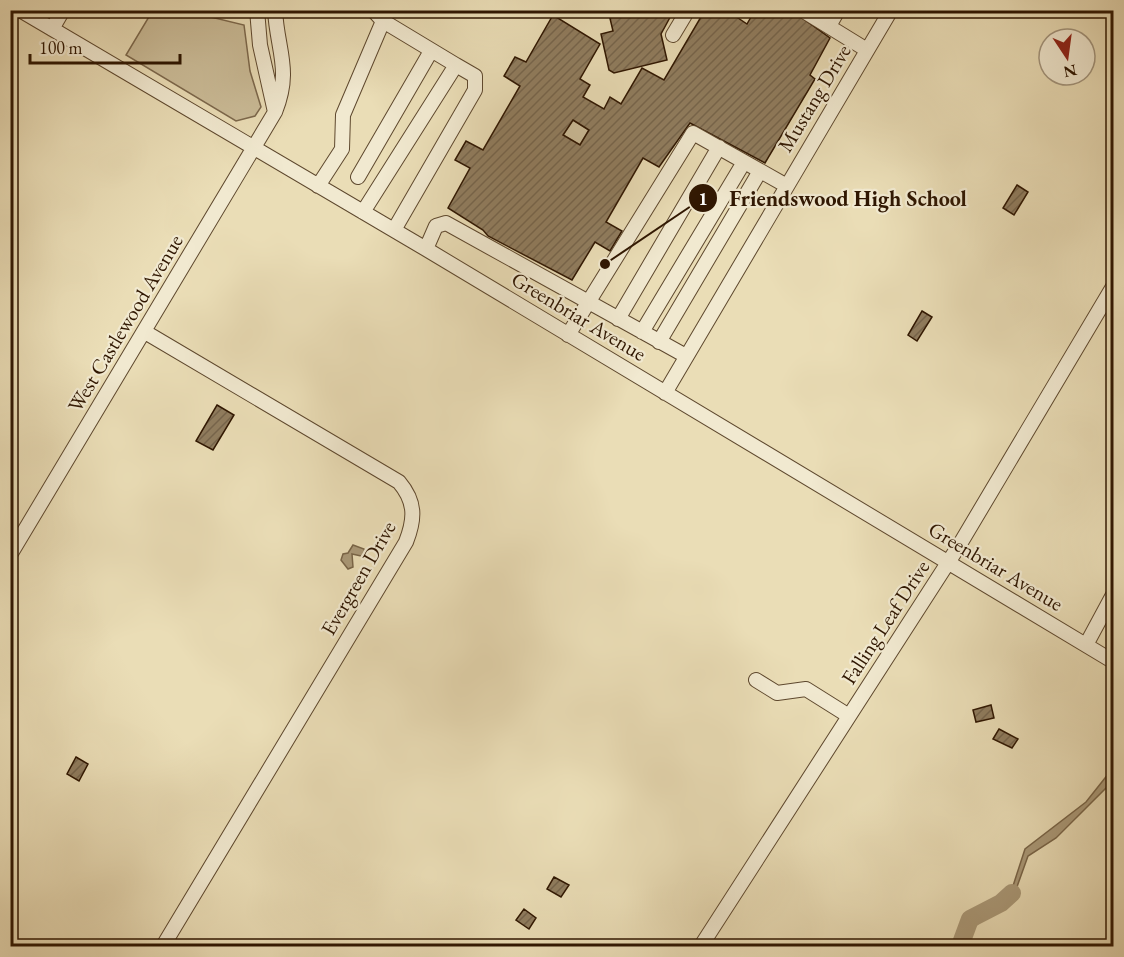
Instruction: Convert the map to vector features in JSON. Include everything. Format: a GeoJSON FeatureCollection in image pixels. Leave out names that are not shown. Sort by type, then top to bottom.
{"type":"FeatureCollection","features":[{"type":"Feature","properties":{"kind":"street","name":"Greenbriar Avenue"},"geometry":{"type":"LineString","coordinates":[[20,10],[426,249],[1113,662]]}},
{"type":"Feature","properties":{"kind":"street"},"geometry":{"type":"LineString","coordinates":[[52,29],[63,10]]}},
{"type":"Feature","properties":{"kind":"street"},"geometry":{"type":"LineString","coordinates":[[257,10],[260,45],[275,111]]}},
{"type":"Feature","properties":{"kind":"street","name":"West Castlewood Avenue"},"geometry":{"type":"LineString","coordinates":[[10,555],[16,534],[145,332],[275,111],[282,95],[284,72],[275,10]]}},
{"type":"Feature","properties":{"kind":"street"},"geometry":{"type":"LineString","coordinates":[[373,10],[383,21],[475,76],[477,83],[394,230]]}},
{"type":"Feature","properties":{"kind":"street"},"geometry":{"type":"LineString","coordinates":[[673,35],[688,10]]}},
{"type":"Feature","properties":{"kind":"street"},"geometry":{"type":"LineString","coordinates":[[828,26],[838,10]]}},
{"type":"Feature","properties":{"kind":"street","name":"Mustang Drive"},"geometry":{"type":"LineString","coordinates":[[664,393],[891,10]]}},
{"type":"Feature","properties":{"kind":"street"},"geometry":{"type":"LineString","coordinates":[[803,11],[867,50]]}},
{"type":"Feature","properties":{"kind":"street"},"geometry":{"type":"LineString","coordinates":[[318,186],[342,149],[343,115],[383,21]]}},
{"type":"Feature","properties":{"kind":"street"},"geometry":{"type":"LineString","coordinates":[[358,177],[431,51]]}},
{"type":"Feature","properties":{"kind":"street"},"geometry":{"type":"LineString","coordinates":[[363,212],[456,65]]}},
{"type":"Feature","properties":{"kind":"street"},"geometry":{"type":"LineString","coordinates":[[568,335],[693,133],[787,186]]}},
{"type":"Feature","properties":{"kind":"street"},"geometry":{"type":"LineString","coordinates":[[618,320],[719,147]]}},
{"type":"Feature","properties":{"kind":"street"},"geometry":{"type":"LineString","coordinates":[[642,332],[744,162]]}},
{"type":"Feature","properties":{"kind":"street"},"geometry":{"type":"LineString","coordinates":[[659,342],[760,171]]}},
{"type":"Feature","properties":{"kind":"street"},"geometry":{"type":"LineString","coordinates":[[426,249],[435,226],[446,223],[686,356]]}},
{"type":"Feature","properties":{"kind":"street","name":"Falling Leaf Drive"},"geometry":{"type":"LineString","coordinates":[[701,946],[948,562],[1113,285]]}},
{"type":"Feature","properties":{"kind":"street","name":"Evergreen Drive"},"geometry":{"type":"LineString","coordinates":[[145,332],[399,482],[410,495],[414,521],[406,542],[163,946]]}},
{"type":"Feature","properties":{"kind":"street"},"geometry":{"type":"LineString","coordinates":[[1086,645],[1113,593]]}},
{"type":"Feature","properties":{"kind":"street"},"geometry":{"type":"LineString","coordinates":[[756,680],[777,693],[806,689],[849,716]]}},
{"type":"Feature","properties":{"kind":"shaded area"},"geometry":{"type":"Polygon","coordinates":[[[153,10],[186,11],[244,25],[250,71],[261,107],[255,116],[236,121],[126,55],[153,10]]]}},
{"type":"Feature","properties":{"kind":"shaded area"},"geometry":{"type":"Polygon","coordinates":[[[573,120],[589,130],[580,145],[563,135],[573,120]]]}},
{"type":"Feature","properties":{"kind":"shaded area"},"geometry":{"type":"Polygon","coordinates":[[[353,545],[364,549],[365,553],[361,556],[352,554],[353,567],[348,569],[341,560],[343,554],[348,553],[353,545]]]}},
{"type":"Feature","properties":{"kind":"shaded area"},"geometry":{"type":"Polygon","coordinates":[[[1113,768],[1113,780],[1106,788],[1056,838],[1028,856],[1013,898],[988,914],[964,937],[966,946],[958,946],[967,925],[1012,889],[1025,849],[1086,802],[1113,768]]]}},
{"type":"Feature","properties":{"kind":"building"},"geometry":{"type":"Polygon","coordinates":[[[608,10],[674,10],[661,34],[667,60],[614,73],[609,70],[601,34],[613,31],[608,10]]]}},
{"type":"Feature","properties":{"kind":"building"},"geometry":{"type":"Polygon","coordinates":[[[705,10],[726,10],[747,24],[755,10],[791,10],[830,38],[810,75],[815,79],[765,163],[690,123],[659,167],[643,158],[606,222],[622,231],[610,251],[595,242],[572,280],[488,236],[483,230],[448,208],[470,168],[455,160],[466,141],[483,150],[520,86],[504,76],[515,57],[526,62],[553,15],[600,44],[580,79],[590,85],[583,97],[604,109],[610,97],[621,104],[642,68],[664,80],[705,10]],[[573,120],[563,135],[580,145],[589,130],[573,120]]]}},
{"type":"Feature","properties":{"kind":"building"},"geometry":{"type":"Polygon","coordinates":[[[1017,185],[1028,192],[1014,215],[1003,208],[1017,185]]]}},
{"type":"Feature","properties":{"kind":"building"},"geometry":{"type":"Polygon","coordinates":[[[922,311],[932,317],[917,341],[908,335],[922,311]]]}},
{"type":"Feature","properties":{"kind":"building"},"geometry":{"type":"Polygon","coordinates":[[[217,405],[234,415],[213,450],[196,441],[217,405]]]}},
{"type":"Feature","properties":{"kind":"building"},"geometry":{"type":"Polygon","coordinates":[[[991,705],[994,718],[976,722],[973,710],[991,705]]]}},
{"type":"Feature","properties":{"kind":"building"},"geometry":{"type":"Polygon","coordinates":[[[999,729],[1018,739],[1012,748],[993,739],[999,729]]]}},
{"type":"Feature","properties":{"kind":"building"},"geometry":{"type":"Polygon","coordinates":[[[76,757],[88,764],[79,781],[67,774],[76,757]]]}},
{"type":"Feature","properties":{"kind":"building"},"geometry":{"type":"Polygon","coordinates":[[[554,877],[569,885],[561,897],[547,889],[554,877]]]}},
{"type":"Feature","properties":{"kind":"building"},"geometry":{"type":"Polygon","coordinates":[[[524,909],[536,918],[529,929],[516,920],[524,909]]]}},
{"type":"Feature","properties":{"kind":"waterway"},"geometry":{"type":"LineString","coordinates":[[960,946],[970,919],[1001,903],[1012,893]]}},
{"type":"Feature","properties":{"kind":"place","name":"Friendswood High School"},"geometry":{"type":"Point","coordinates":[605,264]}}]}
